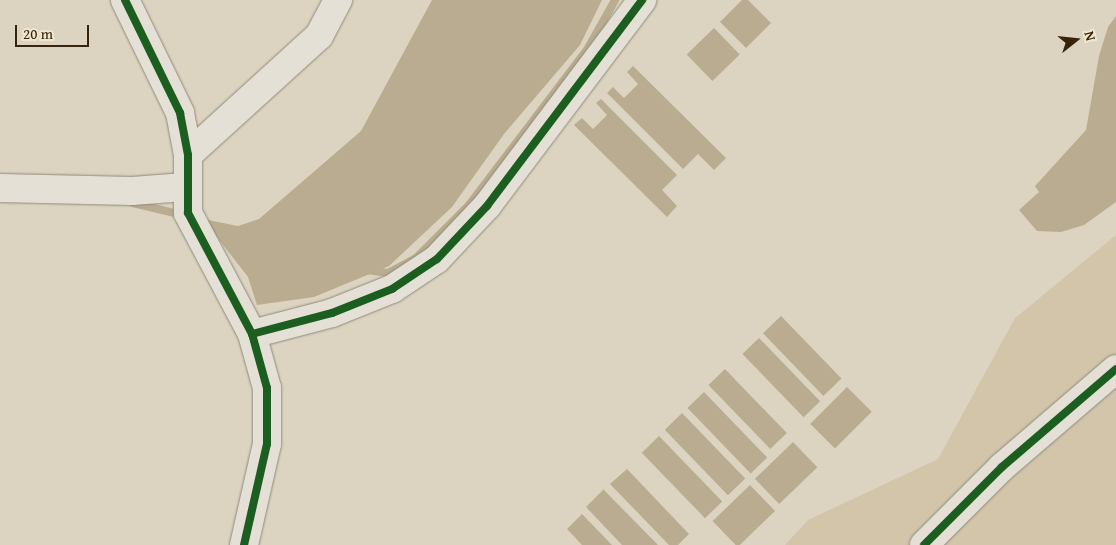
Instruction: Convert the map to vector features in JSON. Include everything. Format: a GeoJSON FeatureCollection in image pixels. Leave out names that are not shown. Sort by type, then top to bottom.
{"type":"FeatureCollection","features":[{"type":"Feature","properties":{"kind":"street"},"geometry":{"type":"LineString","coordinates":[[125,0],[180,113],[188,155],[185,187],[188,213],[252,334],[267,388],[267,444],[244,545]]}},
{"type":"Feature","properties":{"kind":"street"},"geometry":{"type":"LineString","coordinates":[[188,155],[319,36],[338,0]]}},
{"type":"Feature","properties":{"kind":"street"},"geometry":{"type":"LineString","coordinates":[[252,334],[332,313],[392,289],[437,259],[487,206],[642,0]]}},
{"type":"Feature","properties":{"kind":"street"},"geometry":{"type":"LineString","coordinates":[[0,188],[132,191],[185,187]]}},
{"type":"Feature","properties":{"kind":"street"},"geometry":{"type":"LineString","coordinates":[[924,545],[1002,467],[1116,369]]}},
{"type":"Feature","properties":{"kind":"shaded area"},"geometry":{"type":"Polygon","coordinates":[[[432,0],[602,0],[580,45],[504,134],[452,207],[389,266],[314,297],[257,305],[248,277],[203,219],[238,226],[259,219],[361,131],[432,0]]]}},
{"type":"Feature","properties":{"kind":"shaded area"},"geometry":{"type":"Polygon","coordinates":[[[742,0],[748,0],[771,23],[746,48],[720,22],[742,0]]]}},
{"type":"Feature","properties":{"kind":"shaded area"},"geometry":{"type":"Polygon","coordinates":[[[1116,16],[1116,202],[1084,225],[1061,232],[1037,231],[1019,210],[1039,192],[1035,186],[1086,130],[1099,56],[1108,27],[1116,16]]]}},
{"type":"Feature","properties":{"kind":"shaded area"},"geometry":{"type":"Polygon","coordinates":[[[714,28],[740,55],[712,81],[687,54],[714,28]]]}},
{"type":"Feature","properties":{"kind":"shaded area"},"geometry":{"type":"Polygon","coordinates":[[[633,66],[726,158],[714,170],[698,154],[683,169],[607,93],[613,87],[624,98],[638,84],[627,72],[633,66]]]}},
{"type":"Feature","properties":{"kind":"shaded area"},"geometry":{"type":"Polygon","coordinates":[[[601,99],[677,175],[662,190],[677,206],[667,217],[574,125],[582,118],[593,129],[607,115],[596,103],[601,99]]]}},
{"type":"Feature","properties":{"kind":"shaded area"},"geometry":{"type":"Polygon","coordinates":[[[1116,235],[1116,545],[785,545],[808,520],[938,459],[1015,318],[1116,235]]]}},
{"type":"Feature","properties":{"kind":"shaded area"},"geometry":{"type":"Polygon","coordinates":[[[781,316],[841,379],[823,396],[763,333],[781,316]]]}},
{"type":"Feature","properties":{"kind":"shaded area"},"geometry":{"type":"Polygon","coordinates":[[[759,338],[820,401],[804,417],[742,354],[759,338]]]}},
{"type":"Feature","properties":{"kind":"shaded area"},"geometry":{"type":"Polygon","coordinates":[[[725,369],[787,433],[770,449],[708,385],[725,369]]]}},
{"type":"Feature","properties":{"kind":"shaded area"},"geometry":{"type":"Polygon","coordinates":[[[847,387],[872,412],[835,449],[810,424],[847,387]]]}},
{"type":"Feature","properties":{"kind":"shaded area"},"geometry":{"type":"Polygon","coordinates":[[[704,392],[767,457],[751,473],[687,408],[704,392]]]}},
{"type":"Feature","properties":{"kind":"shaded area"},"geometry":{"type":"Polygon","coordinates":[[[682,413],[745,478],[728,495],[665,430],[682,413]]]}},
{"type":"Feature","properties":{"kind":"shaded area"},"geometry":{"type":"Polygon","coordinates":[[[659,436],[722,501],[705,518],[642,453],[659,436]]]}},
{"type":"Feature","properties":{"kind":"shaded area"},"geometry":{"type":"Polygon","coordinates":[[[793,442],[817,467],[779,504],[755,479],[793,442]]]}},
{"type":"Feature","properties":{"kind":"shaded area"},"geometry":{"type":"Polygon","coordinates":[[[627,469],[689,534],[678,545],[669,545],[610,484],[627,469]]]}},
{"type":"Feature","properties":{"kind":"shaded area"},"geometry":{"type":"Polygon","coordinates":[[[750,485],[775,511],[740,545],[736,545],[713,521],[750,485]]]}},
{"type":"Feature","properties":{"kind":"shaded area"},"geometry":{"type":"Polygon","coordinates":[[[604,489],[658,545],[622,545],[586,507],[604,489]]]}},
{"type":"Feature","properties":{"kind":"shaded area"},"geometry":{"type":"Polygon","coordinates":[[[582,514],[612,545],[582,545],[567,529],[582,514]]]}},
{"type":"Feature","properties":{"kind":"waterway"},"geometry":{"type":"LineString","coordinates":[[367,270],[388,273],[416,258],[469,205],[588,48],[615,0]]}},
{"type":"Feature","properties":{"kind":"waterway"},"geometry":{"type":"LineString","coordinates":[[133,203],[178,214]]}},
{"type":"Feature","properties":{"kind":"cycle path"},"geometry":{"type":"LineString","coordinates":[[125,0],[180,113],[188,155],[188,213],[252,334]]}},
{"type":"Feature","properties":{"kind":"cycle path"},"geometry":{"type":"LineString","coordinates":[[244,545],[267,444],[267,388],[252,334],[332,313],[392,289],[437,259],[487,206],[642,0]]}},
{"type":"Feature","properties":{"kind":"cycle path"},"geometry":{"type":"LineString","coordinates":[[924,545],[1002,467],[1116,369]]}}]}
